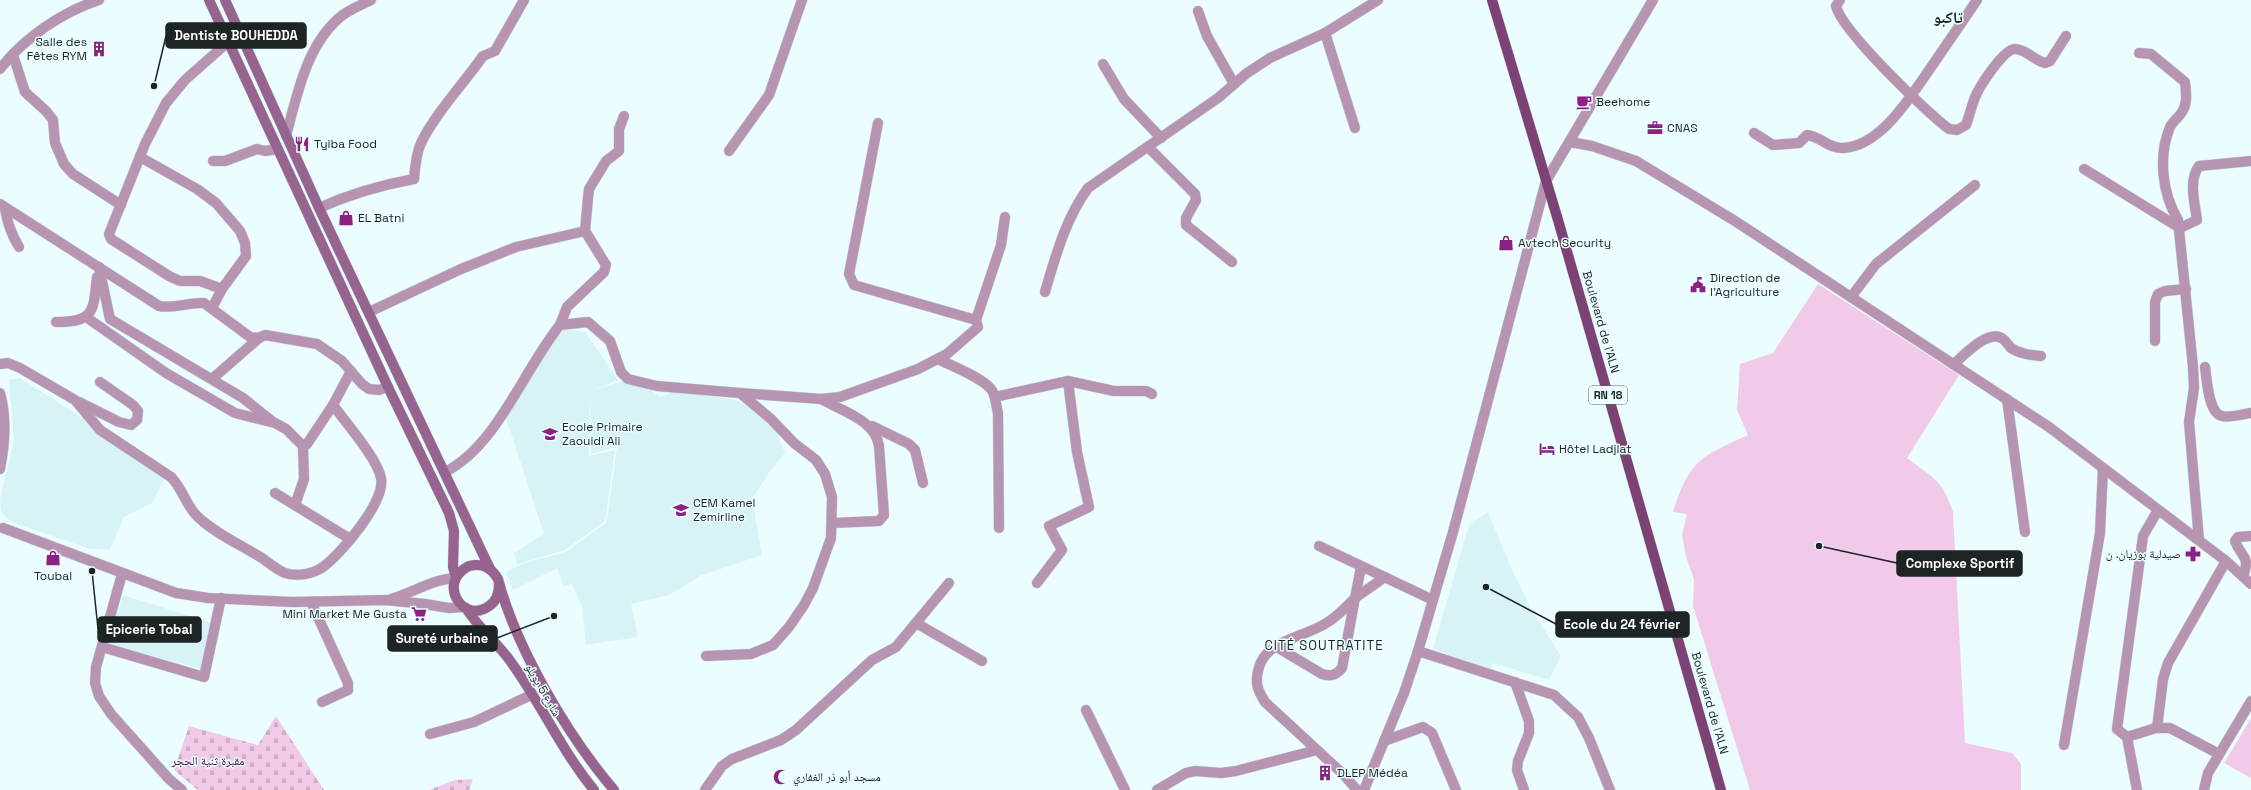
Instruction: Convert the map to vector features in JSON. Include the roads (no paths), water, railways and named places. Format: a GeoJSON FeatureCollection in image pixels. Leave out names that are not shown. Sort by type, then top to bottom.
{"type":"FeatureCollection","features":[{"type":"Feature","properties":{"kind":"main road"},"geometry":{"type":"LineString","coordinates":[[209,0],[388,387],[449,513],[454,531],[452,567],[456,577],[454,594],[465,608],[476,611],[487,608],[495,600],[499,584]]}},
{"type":"Feature","properties":{"kind":"main road"},"geometry":{"type":"LineString","coordinates":[[225,0],[319,208],[490,569],[499,584],[527,653],[564,722],[581,748],[614,790]]}},
{"type":"Feature","properties":{"kind":"main road","name":"Boulevard de l'ALN"},"geometry":{"type":"LineString","coordinates":[[1492,0],[1546,181],[1721,790]]}},
{"type":"Feature","properties":{"kind":"main road"},"geometry":{"type":"LineString","coordinates":[[456,577],[468,566],[480,565],[490,569]]}},
{"type":"Feature","properties":{"kind":"main road","name":"شارع 5 يويلو"},"geometry":{"type":"LineString","coordinates":[[465,608],[475,622],[510,660],[569,757],[594,790]]}},
{"type":"Feature","properties":{"kind":"street"},"geometry":{"type":"LineString","coordinates":[[0,69],[13,55],[51,23],[100,0]]}},
{"type":"Feature","properties":{"kind":"street"},"geometry":{"type":"LineString","coordinates":[[286,136],[304,71],[326,30],[340,17],[371,0]]}},
{"type":"Feature","properties":{"kind":"street"},"geometry":{"type":"LineString","coordinates":[[319,208],[347,196],[388,183],[414,179],[415,165],[420,144],[429,128],[483,56],[495,51],[524,0]]}},
{"type":"Feature","properties":{"kind":"street"},"geometry":{"type":"LineString","coordinates":[[729,151],[769,95],[802,0]]}},
{"type":"Feature","properties":{"kind":"street"},"geometry":{"type":"LineString","coordinates":[[1045,292],[1061,236],[1078,202],[1088,188],[1218,98],[1247,73],[1270,58],[1326,33],[1378,0]]}},
{"type":"Feature","properties":{"kind":"street"},"geometry":{"type":"LineString","coordinates":[[1364,790],[1404,693],[1418,651],[1453,532],[1546,181],[1653,0]]}},
{"type":"Feature","properties":{"kind":"street"},"geometry":{"type":"LineString","coordinates":[[1840,0],[1836,6],[1842,20],[1878,62],[1940,123],[1949,129],[1957,130],[1966,125],[1977,92],[1995,65],[2009,51],[2014,49],[2022,51],[2046,63],[2050,61],[2066,36]]}},
{"type":"Feature","properties":{"kind":"street"},"geometry":{"type":"LineString","coordinates":[[1754,133],[1773,145],[1799,143],[1807,135],[1821,138],[1833,148],[1844,148],[1862,142],[1876,134],[1895,116],[1912,94],[1977,0]]}},
{"type":"Feature","properties":{"kind":"street"},"geometry":{"type":"LineString","coordinates":[[1198,11],[1207,36],[1234,84]]}},
{"type":"Feature","properties":{"kind":"street"},"geometry":{"type":"LineString","coordinates":[[1326,33],[1355,128]]}},
{"type":"Feature","properties":{"kind":"street"},"geometry":{"type":"LineString","coordinates":[[222,289],[200,281],[180,280],[168,276],[112,239],[109,234],[155,121],[166,103],[185,80],[228,42]]}},
{"type":"Feature","properties":{"kind":"street"},"geometry":{"type":"LineString","coordinates":[[2140,52],[2151,54],[2185,82],[2186,100],[2182,112],[2170,126],[2165,151],[2164,176],[2168,203],[2178,220],[2180,228],[2186,289],[2194,388],[2188,422],[2199,540]]}},
{"type":"Feature","properties":{"kind":"street"},"geometry":{"type":"LineString","coordinates":[[13,55],[25,92],[46,111],[53,120],[55,143],[64,164],[74,174],[121,205]]}},
{"type":"Feature","properties":{"kind":"street"},"geometry":{"type":"LineString","coordinates":[[1103,64],[1124,99],[1161,138]]}},
{"type":"Feature","properties":{"kind":"street"},"geometry":{"type":"LineString","coordinates":[[445,472],[468,457],[491,429],[526,377],[547,341],[560,325],[567,307],[604,272],[606,265],[585,231],[589,189],[606,161],[619,151],[619,129],[624,116]]}},
{"type":"Feature","properties":{"kind":"street"},"geometry":{"type":"LineString","coordinates":[[878,123],[854,240],[848,274],[850,280],[854,285],[976,320]]}},
{"type":"Feature","properties":{"kind":"street"},"geometry":{"type":"LineString","coordinates":[[1570,142],[1592,146],[1636,161],[1735,221],[2049,427],[2199,540],[2226,561],[2251,584]]}},
{"type":"Feature","properties":{"kind":"street"},"geometry":{"type":"LineString","coordinates":[[1148,147],[1195,194],[1196,200],[1186,218],[1186,225],[1232,262]]}},
{"type":"Feature","properties":{"kind":"street"},"geometry":{"type":"LineString","coordinates":[[213,161],[225,162],[258,149],[265,151],[278,149]]}},
{"type":"Feature","properties":{"kind":"street"},"geometry":{"type":"LineString","coordinates":[[140,157],[197,189],[216,203],[240,231],[245,243],[246,256],[222,289],[212,308]]}},
{"type":"Feature","properties":{"kind":"street"},"geometry":{"type":"LineString","coordinates":[[2180,228],[2197,220],[2193,180],[2194,172],[2199,166],[2251,161]]}},
{"type":"Feature","properties":{"kind":"street"},"geometry":{"type":"LineString","coordinates":[[2084,169],[2180,228]]}},
{"type":"Feature","properties":{"kind":"street"},"geometry":{"type":"LineString","coordinates":[[1851,297],[1876,264],[1975,185]]}},
{"type":"Feature","properties":{"kind":"street"},"geometry":{"type":"LineString","coordinates":[[3,206],[7,221],[19,247]]}},
{"type":"Feature","properties":{"kind":"street"},"geometry":{"type":"LineString","coordinates":[[3,206],[159,306],[170,308],[195,302],[204,303],[250,337],[259,338]]}},
{"type":"Feature","properties":{"kind":"street"},"geometry":{"type":"LineString","coordinates":[[560,325],[588,322],[599,330],[610,341],[620,372],[628,379],[657,386],[821,399],[840,397],[866,389],[938,359],[947,354],[978,327],[976,320],[1001,245],[1005,217]]}},
{"type":"Feature","properties":{"kind":"street"},"geometry":{"type":"LineString","coordinates":[[368,312],[461,269],[516,247],[585,231]]}},
{"type":"Feature","properties":{"kind":"street"},"geometry":{"type":"LineString","coordinates":[[56,322],[70,322],[86,317],[92,310],[99,267]]}},
{"type":"Feature","properties":{"kind":"street"},"geometry":{"type":"LineString","coordinates":[[99,267],[110,319],[243,398],[275,423],[286,429],[303,446],[304,479],[294,505]]}},
{"type":"Feature","properties":{"kind":"street"},"geometry":{"type":"LineString","coordinates":[[2155,341],[2155,302],[2158,294],[2165,291],[2186,289]]}},
{"type":"Feature","properties":{"kind":"street"},"geometry":{"type":"LineString","coordinates":[[86,317],[166,373],[235,413],[275,423]]}},
{"type":"Feature","properties":{"kind":"street"},"geometry":{"type":"LineString","coordinates":[[212,379],[259,338],[265,335],[317,344],[342,361],[362,384],[369,389],[379,390],[388,387]]}},
{"type":"Feature","properties":{"kind":"street"},"geometry":{"type":"LineString","coordinates":[[1954,364],[1978,343],[1994,336],[2002,338],[2011,348],[2021,353],[2041,356]]}},
{"type":"Feature","properties":{"kind":"street"},"geometry":{"type":"LineString","coordinates":[[938,359],[980,381],[991,389],[995,398],[998,413],[999,528]]}},
{"type":"Feature","properties":{"kind":"street"},"geometry":{"type":"LineString","coordinates":[[0,364],[8,363],[20,368],[75,400],[119,422],[131,425],[137,420],[138,411],[100,382]]}},
{"type":"Feature","properties":{"kind":"street"},"geometry":{"type":"LineString","coordinates":[[2205,367],[2211,404],[2215,412],[2222,416],[2251,413]]}},
{"type":"Feature","properties":{"kind":"street"},"geometry":{"type":"LineString","coordinates":[[303,446],[308,444],[333,405],[352,371]]}},
{"type":"Feature","properties":{"kind":"street"},"geometry":{"type":"LineString","coordinates":[[995,398],[1068,380],[1114,391],[1146,391],[1152,394]]}},
{"type":"Feature","properties":{"kind":"street"},"geometry":{"type":"LineString","coordinates":[[1037,583],[1062,550],[1049,526],[1089,507],[1077,452],[1068,380]]}},
{"type":"Feature","properties":{"kind":"street"},"geometry":{"type":"LineString","coordinates":[[0,393],[5,424],[4,445],[0,469]]}},
{"type":"Feature","properties":{"kind":"street"},"geometry":{"type":"LineString","coordinates":[[706,656],[751,654],[773,645],[789,627],[813,588],[831,538],[832,497],[825,474],[816,460],[794,443],[771,420],[740,393]]}},
{"type":"Feature","properties":{"kind":"street"},"geometry":{"type":"LineString","coordinates":[[821,399],[869,425],[909,444],[915,450],[922,483]]}},
{"type":"Feature","properties":{"kind":"street"},"geometry":{"type":"LineString","coordinates":[[2007,399],[2025,532]]}},
{"type":"Feature","properties":{"kind":"street"},"geometry":{"type":"LineString","coordinates":[[75,400],[100,430],[171,477],[180,487],[188,504],[198,516],[214,529],[285,572],[298,575],[322,567],[335,557],[376,504],[382,489],[382,478],[375,463],[333,405]]}},
{"type":"Feature","properties":{"kind":"street"},"geometry":{"type":"LineString","coordinates":[[832,523],[878,521],[884,515],[878,435],[869,425]]}},
{"type":"Feature","properties":{"kind":"street"},"geometry":{"type":"LineString","coordinates":[[2064,745],[2100,533],[2103,468]]}},
{"type":"Feature","properties":{"kind":"street"},"geometry":{"type":"LineString","coordinates":[[276,494],[350,539]]}},
{"type":"Feature","properties":{"kind":"street"},"geometry":{"type":"LineString","coordinates":[[2158,510],[2142,536],[2120,695],[2117,729],[2120,734],[2127,737],[2157,728],[2170,728],[2219,754]]}},
{"type":"Feature","properties":{"kind":"street"},"geometry":{"type":"LineString","coordinates":[[1,527],[122,574],[176,593],[221,598],[311,602],[385,600],[449,608],[465,608]]}},
{"type":"Feature","properties":{"kind":"street"},"geometry":{"type":"LineString","coordinates":[[2243,576],[2249,567],[2248,561],[2235,541],[2238,537],[2251,536]]}},
{"type":"Feature","properties":{"kind":"street"},"geometry":{"type":"LineString","coordinates":[[1319,546],[1433,600]]}},
{"type":"Feature","properties":{"kind":"street"},"geometry":{"type":"LineString","coordinates":[[2157,728],[2162,679],[2168,662],[2226,561]]}},
{"type":"Feature","properties":{"kind":"street"},"geometry":{"type":"LineString","coordinates":[[1275,646],[1322,674],[1330,676],[1337,674],[1342,668],[1361,567]]}},
{"type":"Feature","properties":{"kind":"street"},"geometry":{"type":"LineString","coordinates":[[122,574],[96,667],[96,683],[99,696],[111,714],[169,779],[182,790]]}},
{"type":"Feature","properties":{"kind":"street"},"geometry":{"type":"LineString","coordinates":[[385,600],[411,593],[444,579],[456,577]]}},
{"type":"Feature","properties":{"kind":"street"},"geometry":{"type":"LineString","coordinates":[[1357,790],[1317,750],[1265,702],[1258,691],[1256,680],[1260,663],[1267,652],[1275,646],[1327,623],[1356,598],[1385,577]]}},
{"type":"Feature","properties":{"kind":"street"},"geometry":{"type":"LineString","coordinates":[[705,790],[722,766],[732,759],[781,740],[796,730],[872,660],[896,647],[949,583]]}},
{"type":"Feature","properties":{"kind":"street"},"geometry":{"type":"LineString","coordinates":[[102,647],[204,677],[221,598]]}},
{"type":"Feature","properties":{"kind":"street"},"geometry":{"type":"LineString","coordinates":[[311,602],[348,683],[348,690],[322,702]]}},
{"type":"Feature","properties":{"kind":"street"},"geometry":{"type":"LineString","coordinates":[[916,624],[982,661]]}},
{"type":"Feature","properties":{"kind":"street"},"geometry":{"type":"LineString","coordinates":[[1418,651],[1554,695],[1574,712],[1589,738],[1610,790]]}},
{"type":"Feature","properties":{"kind":"street"},"geometry":{"type":"LineString","coordinates":[[1515,682],[1529,721],[1529,733],[1518,761],[1517,770],[1524,790]]}},
{"type":"Feature","properties":{"kind":"street"},"geometry":{"type":"LineString","coordinates":[[430,734],[474,722],[531,694]]}},
{"type":"Feature","properties":{"kind":"street"},"geometry":{"type":"LineString","coordinates":[[2204,790],[2208,773],[2251,701]]}},
{"type":"Feature","properties":{"kind":"street"},"geometry":{"type":"LineString","coordinates":[[1086,710],[1125,790]]}},
{"type":"Feature","properties":{"kind":"street"},"geometry":{"type":"LineString","coordinates":[[1384,741],[1423,727],[1426,728],[1432,733],[1456,790]]}},
{"type":"Feature","properties":{"kind":"street"},"geometry":{"type":"LineString","coordinates":[[2127,737],[2137,790]]}},
{"type":"Feature","properties":{"kind":"street"},"geometry":{"type":"LineString","coordinates":[[1157,790],[1186,773],[1196,771],[1221,773],[1236,772],[1317,750]]}},
{"type":"Feature","properties":{"kind":"place","name":"Salle des Fêtes RYM"},"geometry":{"type":"Point","coordinates":[99,49]}},
{"type":"Feature","properties":{"kind":"place","name":"Dentiste BOUHEDDA"},"geometry":{"type":"Point","coordinates":[154,86]}},
{"type":"Feature","properties":{"kind":"place","name":"Beehome"},"geometry":{"type":"Point","coordinates":[1584,102]}},
{"type":"Feature","properties":{"kind":"place","name":"CNAS"},"geometry":{"type":"Point","coordinates":[1655,128]}},
{"type":"Feature","properties":{"kind":"place","name":"Tyiba Food"},"geometry":{"type":"Point","coordinates":[302,144]}},
{"type":"Feature","properties":{"kind":"place","name":"EL Batni"},"geometry":{"type":"Point","coordinates":[346,218]}},
{"type":"Feature","properties":{"kind":"place","name":"Avtech Security"},"geometry":{"type":"Point","coordinates":[1506,243]}},
{"type":"Feature","properties":{"kind":"place","name":"Direction de l'Agriculture"},"geometry":{"type":"Point","coordinates":[1698,285]}},
{"type":"Feature","properties":{"kind":"place","name":"Ecole Primaire Zaouidi Ali"},"geometry":{"type":"Point","coordinates":[550,434]}},
{"type":"Feature","properties":{"kind":"place","name":"Hôtel Ladjlat"},"geometry":{"type":"Point","coordinates":[1547,449]}},
{"type":"Feature","properties":{"kind":"place","name":"CEM Kamel Zemirline"},"geometry":{"type":"Point","coordinates":[681,510]}},
{"type":"Feature","properties":{"kind":"place","name":"Complexe Sportif"},"geometry":{"type":"Point","coordinates":[1819,546]}},
{"type":"Feature","properties":{"kind":"place","name":"صيدلية بوزيان. ن"},"geometry":{"type":"Point","coordinates":[2193,554]}},
{"type":"Feature","properties":{"kind":"place","name":"Toubal"},"geometry":{"type":"Point","coordinates":[53,558]}},
{"type":"Feature","properties":{"kind":"place","name":"Epicerie Tobal"},"geometry":{"type":"Point","coordinates":[92,571]}},
{"type":"Feature","properties":{"kind":"place","name":"Ecole du 24 février"},"geometry":{"type":"Point","coordinates":[1486,587]}},
{"type":"Feature","properties":{"kind":"place","name":"Mini Market Me Gusta"},"geometry":{"type":"Point","coordinates":[419,614]}},
{"type":"Feature","properties":{"kind":"place","name":"Sureté urbaine"},"geometry":{"type":"Point","coordinates":[554,616]}},
{"type":"Feature","properties":{"kind":"place","name":"DLEP Médéa"},"geometry":{"type":"Point","coordinates":[1325,773]}},
{"type":"Feature","properties":{"kind":"place","name":"مسجد أبو ذر الغفاري"},"geometry":{"type":"Point","coordinates":[781,777]}},
{"type":"Feature","properties":{"kind":"district","name":"تاكبو"},"geometry":{"type":"Point","coordinates":[1948,17]}},
{"type":"Feature","properties":{"kind":"district","name":"CITÉ SOUTRATITE"},"geometry":{"type":"Point","coordinates":[1324,645]}},
{"type":"Feature","properties":{"kind":"park label","name":"مقبرة ثنية الحجر"},"geometry":{"type":"Point","coordinates":[208,761]}}]}
